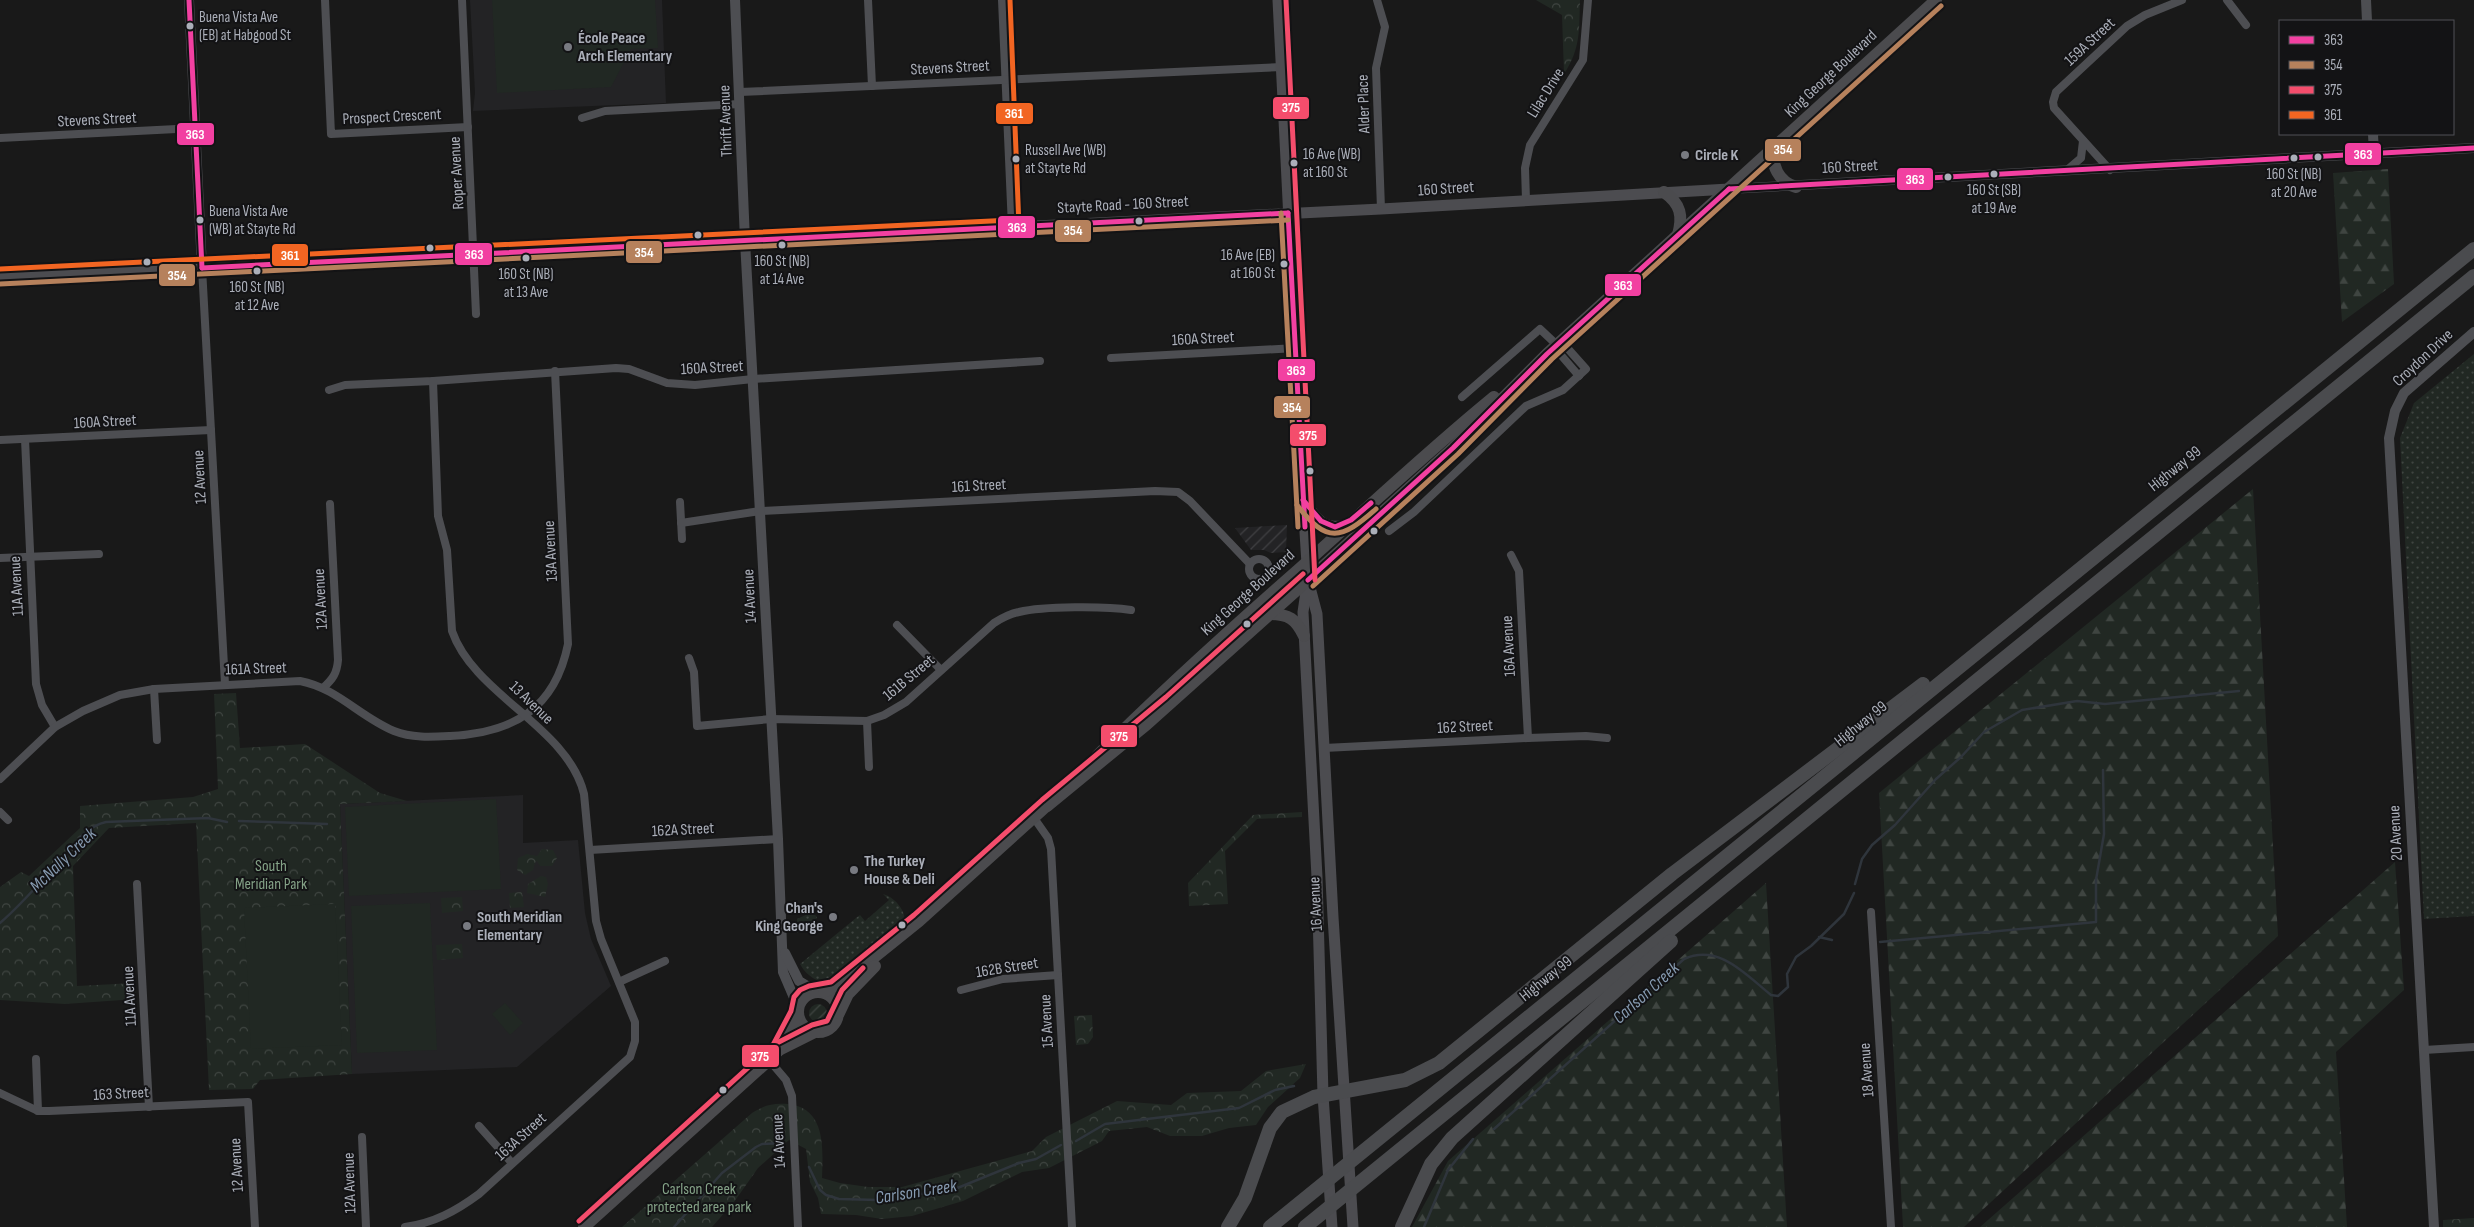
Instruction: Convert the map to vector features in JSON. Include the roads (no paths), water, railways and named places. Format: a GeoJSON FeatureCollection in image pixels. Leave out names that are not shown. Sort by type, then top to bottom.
{"type":"FeatureCollection","features":[{"type":"Feature","properties":{"kind":"highway","name":"Highway 99"},"geometry":{"type":"LineString","coordinates":[[1270,1227],[2474,249]]}},
{"type":"Feature","properties":{"kind":"highway"},"geometry":{"type":"LineString","coordinates":[[1305,1227],[2474,276]]}},
{"type":"Feature","properties":{"kind":"highway"},"geometry":{"type":"LineString","coordinates":[[1228,1227],[1245,1198],[1266,1137],[1276,1119],[1292,1106],[1323,1095],[1345,1090],[1396,1083],[1416,1076],[1439,1063],[1704,850],[1931,679],[2052,592]]}},
{"type":"Feature","properties":{"kind":"highway"},"geometry":{"type":"LineString","coordinates":[[1402,1227],[1432,1164],[1452,1138],[1806,820]]}},
{"type":"Feature","properties":{"kind":"main road","name":"16 Avenue"},"geometry":{"type":"LineString","coordinates":[[1278,0],[1303,500],[1308,580],[1317,614],[1332,917],[1353,1225]]}},
{"type":"Feature","properties":{"kind":"main road","name":"King George Boulevard"},"geometry":{"type":"LineString","coordinates":[[1047,806],[1153,719],[1308,580],[1453,448],[1555,347],[1936,0]]}},
{"type":"Feature","properties":{"kind":"main road"},"geometry":{"type":"LineString","coordinates":[[1775,148],[1773,155],[1776,170],[1787,184],[1796,187]]}},
{"type":"Feature","properties":{"kind":"main road","name":"160 Street"},"geometry":{"type":"LineString","coordinates":[[1288,213],[1730,189]]}},
{"type":"Feature","properties":{"kind":"main road"},"geometry":{"type":"LineString","coordinates":[[1664,192],[1675,200],[1680,208],[1681,219],[1678,235]]}},
{"type":"Feature","properties":{"kind":"main road","name":"Stayte Road - 160 Street"},"geometry":{"type":"LineString","coordinates":[[0,277],[1288,213]]}},
{"type":"Feature","properties":{"kind":"main road","name":"King George Boulevard"},"geometry":{"type":"LineString","coordinates":[[820,992],[842,983],[918,921],[1047,806],[1161,693],[1443,438],[1555,347]]}},
{"type":"Feature","properties":{"kind":"main road"},"geometry":{"type":"LineString","coordinates":[[1303,500],[1315,518],[1326,525],[1333,528],[1346,526]]}},
{"type":"Feature","properties":{"kind":"main road","name":"16 Avenue"},"geometry":{"type":"LineString","coordinates":[[1308,580],[1303,612],[1317,877],[1323,1095],[1332,1227]]}},
{"type":"Feature","properties":{"kind":"main road"},"geometry":{"type":"LineString","coordinates":[[1269,614],[1289,615],[1298,624],[1304,636]]}},
{"type":"Feature","properties":{"kind":"main road"},"geometry":{"type":"LineString","coordinates":[[1309,730],[1324,748]]}},
{"type":"Feature","properties":{"kind":"main road"},"geometry":{"type":"LineString","coordinates":[[1317,877],[1322,882],[1326,907],[1332,917]]}},
{"type":"Feature","properties":{"kind":"main road","name":"King George Boulevard"},"geometry":{"type":"LineString","coordinates":[[839,1013],[848,994],[918,921]]}},
{"type":"Feature","properties":{"kind":"main road"},"geometry":{"type":"LineString","coordinates":[[584,1227],[770,1060],[779,1050],[805,996],[820,992],[835,1000],[839,1013],[833,1026],[828,1030],[814,1032],[779,1050]]}},
{"type":"Feature","properties":{"kind":"main road"},"geometry":{"type":"LineString","coordinates":[[798,1010],[803,1026],[814,1032]]}},
{"type":"Feature","properties":{"kind":"street"},"geometry":{"type":"LineString","coordinates":[[189,0],[202,268]]}},
{"type":"Feature","properties":{"kind":"street","name":"Prospect Crescent"},"geometry":{"type":"LineString","coordinates":[[325,0],[331,134],[468,128]]}},
{"type":"Feature","properties":{"kind":"street","name":"Roper Avenue"},"geometry":{"type":"LineString","coordinates":[[462,0],[473,254]]}},
{"type":"Feature","properties":{"kind":"street","name":"Thrift Avenue"},"geometry":{"type":"LineString","coordinates":[[735,0],[745,241]]}},
{"type":"Feature","properties":{"kind":"street"},"geometry":{"type":"LineString","coordinates":[[868,0],[872,86]]}},
{"type":"Feature","properties":{"kind":"street"},"geometry":{"type":"LineString","coordinates":[[1002,0],[1012,227]]}},
{"type":"Feature","properties":{"kind":"street","name":"Alder Place"},"geometry":{"type":"LineString","coordinates":[[1378,0],[1385,27],[1376,68],[1381,209]]}},
{"type":"Feature","properties":{"kind":"street","name":"Lilac Drive"},"geometry":{"type":"LineString","coordinates":[[1526,200],[1525,168],[1530,145],[1583,60],[1588,0]]}},
{"type":"Feature","properties":{"kind":"street","name":"159A Street"},"geometry":{"type":"LineString","coordinates":[[2083,141],[2054,108],[2053,102],[2056,92],[2127,26],[2145,15],[2182,0]]}},
{"type":"Feature","properties":{"kind":"street"},"geometry":{"type":"LineString","coordinates":[[2227,0],[2246,25]]}},
{"type":"Feature","properties":{"kind":"street"},"geometry":{"type":"LineString","coordinates":[[2366,0],[2367,20]]}},
{"type":"Feature","properties":{"kind":"street","name":"Stevens Street"},"geometry":{"type":"LineString","coordinates":[[740,92],[1282,66]]}},
{"type":"Feature","properties":{"kind":"street"},"geometry":{"type":"LineString","coordinates":[[582,118],[605,111],[740,104]]}},
{"type":"Feature","properties":{"kind":"street","name":"Stevens Street"},"geometry":{"type":"LineString","coordinates":[[0,138],[196,128]]}},
{"type":"Feature","properties":{"kind":"street"},"geometry":{"type":"LineString","coordinates":[[2373,135],[2374,154]]}},
{"type":"Feature","properties":{"kind":"street"},"geometry":{"type":"LineString","coordinates":[[2083,141],[2110,170]]}},
{"type":"Feature","properties":{"kind":"street"},"geometry":{"type":"LineString","coordinates":[[2062,172],[2074,166],[2081,158],[2083,141]]}},
{"type":"Feature","properties":{"kind":"street","name":"160 Street"},"geometry":{"type":"LineString","coordinates":[[1730,189],[2110,170],[2474,148]]}},
{"type":"Feature","properties":{"kind":"street","name":"14 Avenue"},"geometry":{"type":"LineString","coordinates":[[745,241],[778,839],[783,972],[798,1010]]}},
{"type":"Feature","properties":{"kind":"street"},"geometry":{"type":"LineString","coordinates":[[473,254],[476,314]]}},
{"type":"Feature","properties":{"kind":"street","name":"12 Avenue"},"geometry":{"type":"LineString","coordinates":[[202,268],[225,684]]}},
{"type":"Feature","properties":{"kind":"street"},"geometry":{"type":"LineString","coordinates":[[1462,396],[1540,329],[1579,376]]}},
{"type":"Feature","properties":{"kind":"street","name":"Croydon Drive"},"geometry":{"type":"LineString","coordinates":[[2389,438],[2395,410],[2404,393],[2474,332]]}},
{"type":"Feature","properties":{"kind":"street"},"geometry":{"type":"LineString","coordinates":[[1389,531],[1414,512],[1526,406],[1563,390],[1586,369],[1555,347]]}},
{"type":"Feature","properties":{"kind":"street","name":"160A Street"},"geometry":{"type":"LineString","coordinates":[[1112,358],[1296,348]]}},
{"type":"Feature","properties":{"kind":"street","name":"160A Street"},"geometry":{"type":"LineString","coordinates":[[329,390],[345,385],[433,381],[555,371],[629,369],[654,379],[681,385],[1040,361]]}},
{"type":"Feature","properties":{"kind":"street","name":"13A Avenue"},"geometry":{"type":"LineString","coordinates":[[525,716],[537,706],[556,680],[565,660],[568,644],[555,371]]}},
{"type":"Feature","properties":{"kind":"street","name":"13 Avenue"},"geometry":{"type":"LineString","coordinates":[[433,381],[438,516],[447,550],[452,631],[456,643],[467,658],[568,758],[580,777],[584,794],[596,921],[601,939],[635,1022],[635,1041]]}},
{"type":"Feature","properties":{"kind":"street","name":"160A Street"},"geometry":{"type":"LineString","coordinates":[[0,440],[211,430]]}},
{"type":"Feature","properties":{"kind":"street","name":"20 Avenue"},"geometry":{"type":"LineString","coordinates":[[2389,438],[2434,1227]]}},
{"type":"Feature","properties":{"kind":"street","name":"11A Avenue"},"geometry":{"type":"LineString","coordinates":[[25,439],[36,684],[42,705],[55,727]]}},
{"type":"Feature","properties":{"kind":"street","name":"161 Street"},"geometry":{"type":"LineString","coordinates":[[681,523],[760,511],[1155,491],[1178,492],[1190,501],[1250,564]]}},
{"type":"Feature","properties":{"kind":"street"},"geometry":{"type":"LineString","coordinates":[[680,502],[682,539]]}},
{"type":"Feature","properties":{"kind":"street","name":"12A Avenue"},"geometry":{"type":"LineString","coordinates":[[323,688],[333,679],[337,670],[338,660],[330,504]]}},
{"type":"Feature","properties":{"kind":"street"},"geometry":{"type":"LineString","coordinates":[[0,558],[99,554]]}},
{"type":"Feature","properties":{"kind":"street","name":"16A Avenue"},"geometry":{"type":"LineString","coordinates":[[1510,555],[1519,571],[1528,738]]}},
{"type":"Feature","properties":{"kind":"street","name":"161B Street"},"geometry":{"type":"LineString","coordinates":[[688,658],[694,672],[697,726],[771,720],[867,721],[899,707],[994,623],[1011,614],[1030,610],[1107,608],[1132,610]]}},
{"type":"Feature","properties":{"kind":"street"},"geometry":{"type":"LineString","coordinates":[[897,625],[941,670]]}},
{"type":"Feature","properties":{"kind":"street","name":"161A Street"},"geometry":{"type":"LineString","coordinates":[[0,779],[55,727],[107,700],[154,689],[300,681],[323,688],[392,730],[416,737],[481,734],[500,729],[525,716]]}},
{"type":"Feature","properties":{"kind":"street"},"geometry":{"type":"LineString","coordinates":[[154,689],[157,740]]}},
{"type":"Feature","properties":{"kind":"street"},"geometry":{"type":"LineString","coordinates":[[867,721],[869,767]]}},
{"type":"Feature","properties":{"kind":"street","name":"162 Street"},"geometry":{"type":"LineString","coordinates":[[1324,748],[1528,738],[1586,736],[1607,738]]}},
{"type":"Feature","properties":{"kind":"street"},"geometry":{"type":"LineString","coordinates":[[0,812],[8,820]]}},
{"type":"Feature","properties":{"kind":"street","name":"15 Avenue"},"geometry":{"type":"LineString","coordinates":[[1034,818],[1048,838],[1051,849],[1072,1227]]}},
{"type":"Feature","properties":{"kind":"street","name":"162A Street"},"geometry":{"type":"LineString","coordinates":[[590,850],[778,839]]}},
{"type":"Feature","properties":{"kind":"street","name":"11A Avenue"},"geometry":{"type":"LineString","coordinates":[[137,884],[149,1106]]}},
{"type":"Feature","properties":{"kind":"street","name":"18 Avenue"},"geometry":{"type":"LineString","coordinates":[[1872,912],[1891,1227]]}},
{"type":"Feature","properties":{"kind":"street","name":"14 Avenue"},"geometry":{"type":"LineString","coordinates":[[783,950],[799,981],[820,992]]}},
{"type":"Feature","properties":{"kind":"street"},"geometry":{"type":"LineString","coordinates":[[619,982],[665,961]]}},
{"type":"Feature","properties":{"kind":"street","name":"162B Street"},"geometry":{"type":"LineString","coordinates":[[961,990],[1003,979],[1058,975]]}},
{"type":"Feature","properties":{"kind":"street","name":"163A Street"},"geometry":{"type":"LineString","coordinates":[[405,1227],[441,1218],[462,1207],[630,1057],[635,1041]]}},
{"type":"Feature","properties":{"kind":"street"},"geometry":{"type":"LineString","coordinates":[[2424,1050],[2474,1047]]}},
{"type":"Feature","properties":{"kind":"street"},"geometry":{"type":"LineString","coordinates":[[36,1059],[38,1111]]}},
{"type":"Feature","properties":{"kind":"street","name":"14 Avenue"},"geometry":{"type":"LineString","coordinates":[[770,1060],[786,1080],[792,1096],[798,1227]]}},
{"type":"Feature","properties":{"kind":"street","name":"163 Street"},"geometry":{"type":"LineString","coordinates":[[0,1093],[38,1111],[248,1102]]}},
{"type":"Feature","properties":{"kind":"street","name":"12 Avenue"},"geometry":{"type":"LineString","coordinates":[[248,1102],[255,1227]]}},
{"type":"Feature","properties":{"kind":"street"},"geometry":{"type":"LineString","coordinates":[[479,1126],[512,1163]]}},
{"type":"Feature","properties":{"kind":"street","name":"12A Avenue"},"geometry":{"type":"LineString","coordinates":[[362,1137],[366,1227]]}},
{"type":"Feature","properties":{"kind":"waterway"},"geometry":{"type":"LineString","coordinates":[[1855,884],[1862,859],[1872,845],[1895,825],[1936,779],[1961,757],[1984,732],[2022,710],[2077,701],[2105,704],[2239,691]]}},
{"type":"Feature","properties":{"kind":"waterway"},"geometry":{"type":"LineString","coordinates":[[1880,942],[2096,922],[2096,880],[2104,834],[2103,770]]}},
{"type":"Feature","properties":{"kind":"waterway","name":"McNally Creek"},"geometry":{"type":"LineString","coordinates":[[0,923],[28,896],[77,840],[98,825],[106,822],[208,818],[227,822]]}},
{"type":"Feature","properties":{"kind":"waterway","name":"McNally Creek"},"geometry":{"type":"LineString","coordinates":[[239,821],[327,824]]}},
{"type":"Feature","properties":{"kind":"waterway","name":"Carlson Creek"},"geometry":{"type":"LineString","coordinates":[[1494,1129],[1684,959],[1697,955],[1709,955],[1720,958],[1742,971],[1771,995],[1778,996],[1788,987],[1787,974],[1796,957],[1811,946],[1844,914],[1854,893]]}},
{"type":"Feature","properties":{"kind":"waterway"},"geometry":{"type":"LineString","coordinates":[[1819,937],[1832,940]]}},
{"type":"Feature","properties":{"kind":"waterway","name":"Carlson Creek"},"geometry":{"type":"LineString","coordinates":[[1076,1141],[1105,1124],[1239,1108],[1275,1090],[1294,1086]]}},
{"type":"Feature","properties":{"kind":"waterway"},"geometry":{"type":"LineString","coordinates":[[1424,1227],[1448,1170],[1473,1139]]}},
{"type":"Feature","properties":{"kind":"waterway","name":"Carlson Creek"},"geometry":{"type":"LineString","coordinates":[[674,1227],[722,1173],[762,1144],[783,1143]]}},
{"type":"Feature","properties":{"kind":"waterway","name":"Carlson Creek"},"geometry":{"type":"LineString","coordinates":[[809,1167],[820,1190],[826,1195],[839,1199],[878,1200],[955,1189],[1019,1163],[1036,1159],[1061,1145]]}},
{"type":"Feature","properties":{"kind":"place","name":"Buena Vista Ave (EB) at Habgood St"},"geometry":{"type":"Point","coordinates":[190,26]}},
{"type":"Feature","properties":{"kind":"place","name":"École Peace Arch Elementary"},"geometry":{"type":"Point","coordinates":[568,47]}},
{"type":"Feature","properties":{"kind":"place","name":"Circle K"},"geometry":{"type":"Point","coordinates":[1685,155]}},
{"type":"Feature","properties":{"kind":"place","name":"160 St (NB) at 20 Ave"},"geometry":{"type":"Point","coordinates":[2294,158]}},
{"type":"Feature","properties":{"kind":"place","name":"Russell Ave (WB) at Stayte Rd"},"geometry":{"type":"Point","coordinates":[1016,159]}},
{"type":"Feature","properties":{"kind":"place","name":"16 Ave (WB) at 160 St"},"geometry":{"type":"Point","coordinates":[1294,163]}},
{"type":"Feature","properties":{"kind":"place","name":"160 St (SB) at 19 Ave"},"geometry":{"type":"Point","coordinates":[1994,174]}},
{"type":"Feature","properties":{"kind":"place","name":"Buena Vista Ave (WB) at Stayte Rd"},"geometry":{"type":"Point","coordinates":[200,220]}},
{"type":"Feature","properties":{"kind":"place","name":"160 St (NB) at 14 Ave"},"geometry":{"type":"Point","coordinates":[782,245]}},
{"type":"Feature","properties":{"kind":"place","name":"160 St (NB) at 13 Ave"},"geometry":{"type":"Point","coordinates":[526,258]}},
{"type":"Feature","properties":{"kind":"place","name":"16 Ave (EB) at 160 St"},"geometry":{"type":"Point","coordinates":[1284,264]}},
{"type":"Feature","properties":{"kind":"place","name":"160 St (NB) at 12 Ave"},"geometry":{"type":"Point","coordinates":[257,271]}},
{"type":"Feature","properties":{"kind":"place","name":"The Turkey House & Deli"},"geometry":{"type":"Point","coordinates":[854,870]}},
{"type":"Feature","properties":{"kind":"place","name":"Chan's King George"},"geometry":{"type":"Point","coordinates":[833,917]}},
{"type":"Feature","properties":{"kind":"place","name":"South Meridian Elementary"},"geometry":{"type":"Point","coordinates":[467,926]}},
{"type":"Feature","properties":{"kind":"park label","name":"South Meridian Park"},"geometry":{"type":"Point","coordinates":[271,875]}},
{"type":"Feature","properties":{"kind":"park label","name":"Carlson Creek protected area park"},"geometry":{"type":"Point","coordinates":[699,1198]}}]}
